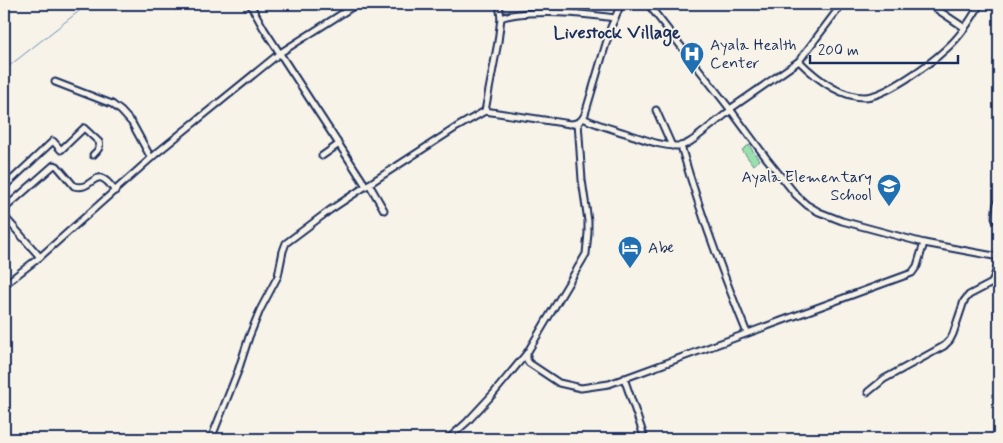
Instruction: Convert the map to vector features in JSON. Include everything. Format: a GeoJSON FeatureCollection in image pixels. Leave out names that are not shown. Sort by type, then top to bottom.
{"type":"FeatureCollection","features":[{"type":"Feature","properties":{"kind":"street"},"geometry":{"type":"LineString","coordinates":[[250,4],[264,29],[384,210]]}},
{"type":"Feature","properties":{"kind":"street"},"geometry":{"type":"LineString","coordinates":[[4,285],[40,257],[152,158],[280,53],[357,4]]}},
{"type":"Feature","properties":{"kind":"street"},"geometry":{"type":"LineString","coordinates":[[485,111],[498,42],[501,18],[499,4]]}},
{"type":"Feature","properties":{"kind":"street"},"geometry":{"type":"LineString","coordinates":[[448,439],[493,394],[527,353],[584,258],[588,221],[582,180],[580,120],[614,18],[621,4]]}},
{"type":"Feature","properties":{"kind":"street"},"geometry":{"type":"LineString","coordinates":[[648,4],[773,166],[796,194],[808,205],[819,212],[842,221],[924,243],[999,255],[992,283],[969,295],[964,301],[950,340],[944,346],[884,380],[868,392]]}},
{"type":"Feature","properties":{"kind":"street"},"geometry":{"type":"LineString","coordinates":[[580,120],[644,139],[672,146],[681,146],[693,140],[730,110],[799,61],[842,4]]}},
{"type":"Feature","properties":{"kind":"street"},"geometry":{"type":"LineString","coordinates":[[929,4],[965,28]]}},
{"type":"Feature","properties":{"kind":"street"},"geometry":{"type":"LineString","coordinates":[[799,61],[809,72],[832,87],[851,96],[866,97],[896,85],[947,48],[972,20],[980,4]]}},
{"type":"Feature","properties":{"kind":"street"},"geometry":{"type":"LineString","coordinates":[[501,18],[508,15],[545,12],[570,12],[614,18]]}},
{"type":"Feature","properties":{"kind":"street"},"geometry":{"type":"LineString","coordinates":[[55,82],[112,104],[121,111],[132,123],[152,158]]}},
{"type":"Feature","properties":{"kind":"street"},"geometry":{"type":"LineString","coordinates":[[656,110],[672,146]]}},
{"type":"Feature","properties":{"kind":"street"},"geometry":{"type":"LineString","coordinates":[[211,439],[260,310],[278,276],[286,243],[367,185],[449,131],[485,111],[575,124],[580,120]]}},
{"type":"Feature","properties":{"kind":"street"},"geometry":{"type":"LineString","coordinates":[[4,187],[53,141],[61,150],[84,128],[100,146],[93,155]]}},
{"type":"Feature","properties":{"kind":"street"},"geometry":{"type":"LineString","coordinates":[[322,156],[339,144]]}},
{"type":"Feature","properties":{"kind":"street"},"geometry":{"type":"LineString","coordinates":[[681,146],[690,178],[729,290],[747,333]]}},
{"type":"Feature","properties":{"kind":"street"},"geometry":{"type":"LineString","coordinates":[[4,209],[54,165],[58,166],[74,186],[83,186],[98,177],[108,181],[115,191]]}},
{"type":"Feature","properties":{"kind":"street"},"geometry":{"type":"LineString","coordinates":[[997,203],[995,217],[999,221]]}},
{"type":"Feature","properties":{"kind":"street"},"geometry":{"type":"LineString","coordinates":[[4,216],[40,257]]}},
{"type":"Feature","properties":{"kind":"street"},"geometry":{"type":"LineString","coordinates":[[527,353],[529,363],[559,383],[581,388],[609,384],[912,273],[917,266],[924,243]]}},
{"type":"Feature","properties":{"kind":"street"},"geometry":{"type":"LineString","coordinates":[[624,378],[645,439]]}},
{"type":"Feature","properties":{"kind":"green space"},"geometry":{"type":"Polygon","coordinates":[[[749,145],[759,160],[753,165],[742,150],[749,145]]]}},
{"type":"Feature","properties":{"kind":"waterway"},"geometry":{"type":"LineString","coordinates":[[4,70],[88,4]]}},
{"type":"Feature","properties":{"kind":"waterway"},"geometry":{"type":"LineString","coordinates":[[138,4],[176,10],[179,4]]}},
{"type":"Feature","properties":{"kind":"place","name":"Ayala Health Center"},"geometry":{"type":"Point","coordinates":[692,75]}},
{"type":"Feature","properties":{"kind":"place","name":"Ayala Elementary School"},"geometry":{"type":"Point","coordinates":[889,207]}},
{"type":"Feature","properties":{"kind":"place","name":"Abe"},"geometry":{"type":"Point","coordinates":[630,269]}},
{"type":"Feature","properties":{"kind":"district","name":"Livestock Village"},"geometry":{"type":"Point","coordinates":[617,33]}}]}
